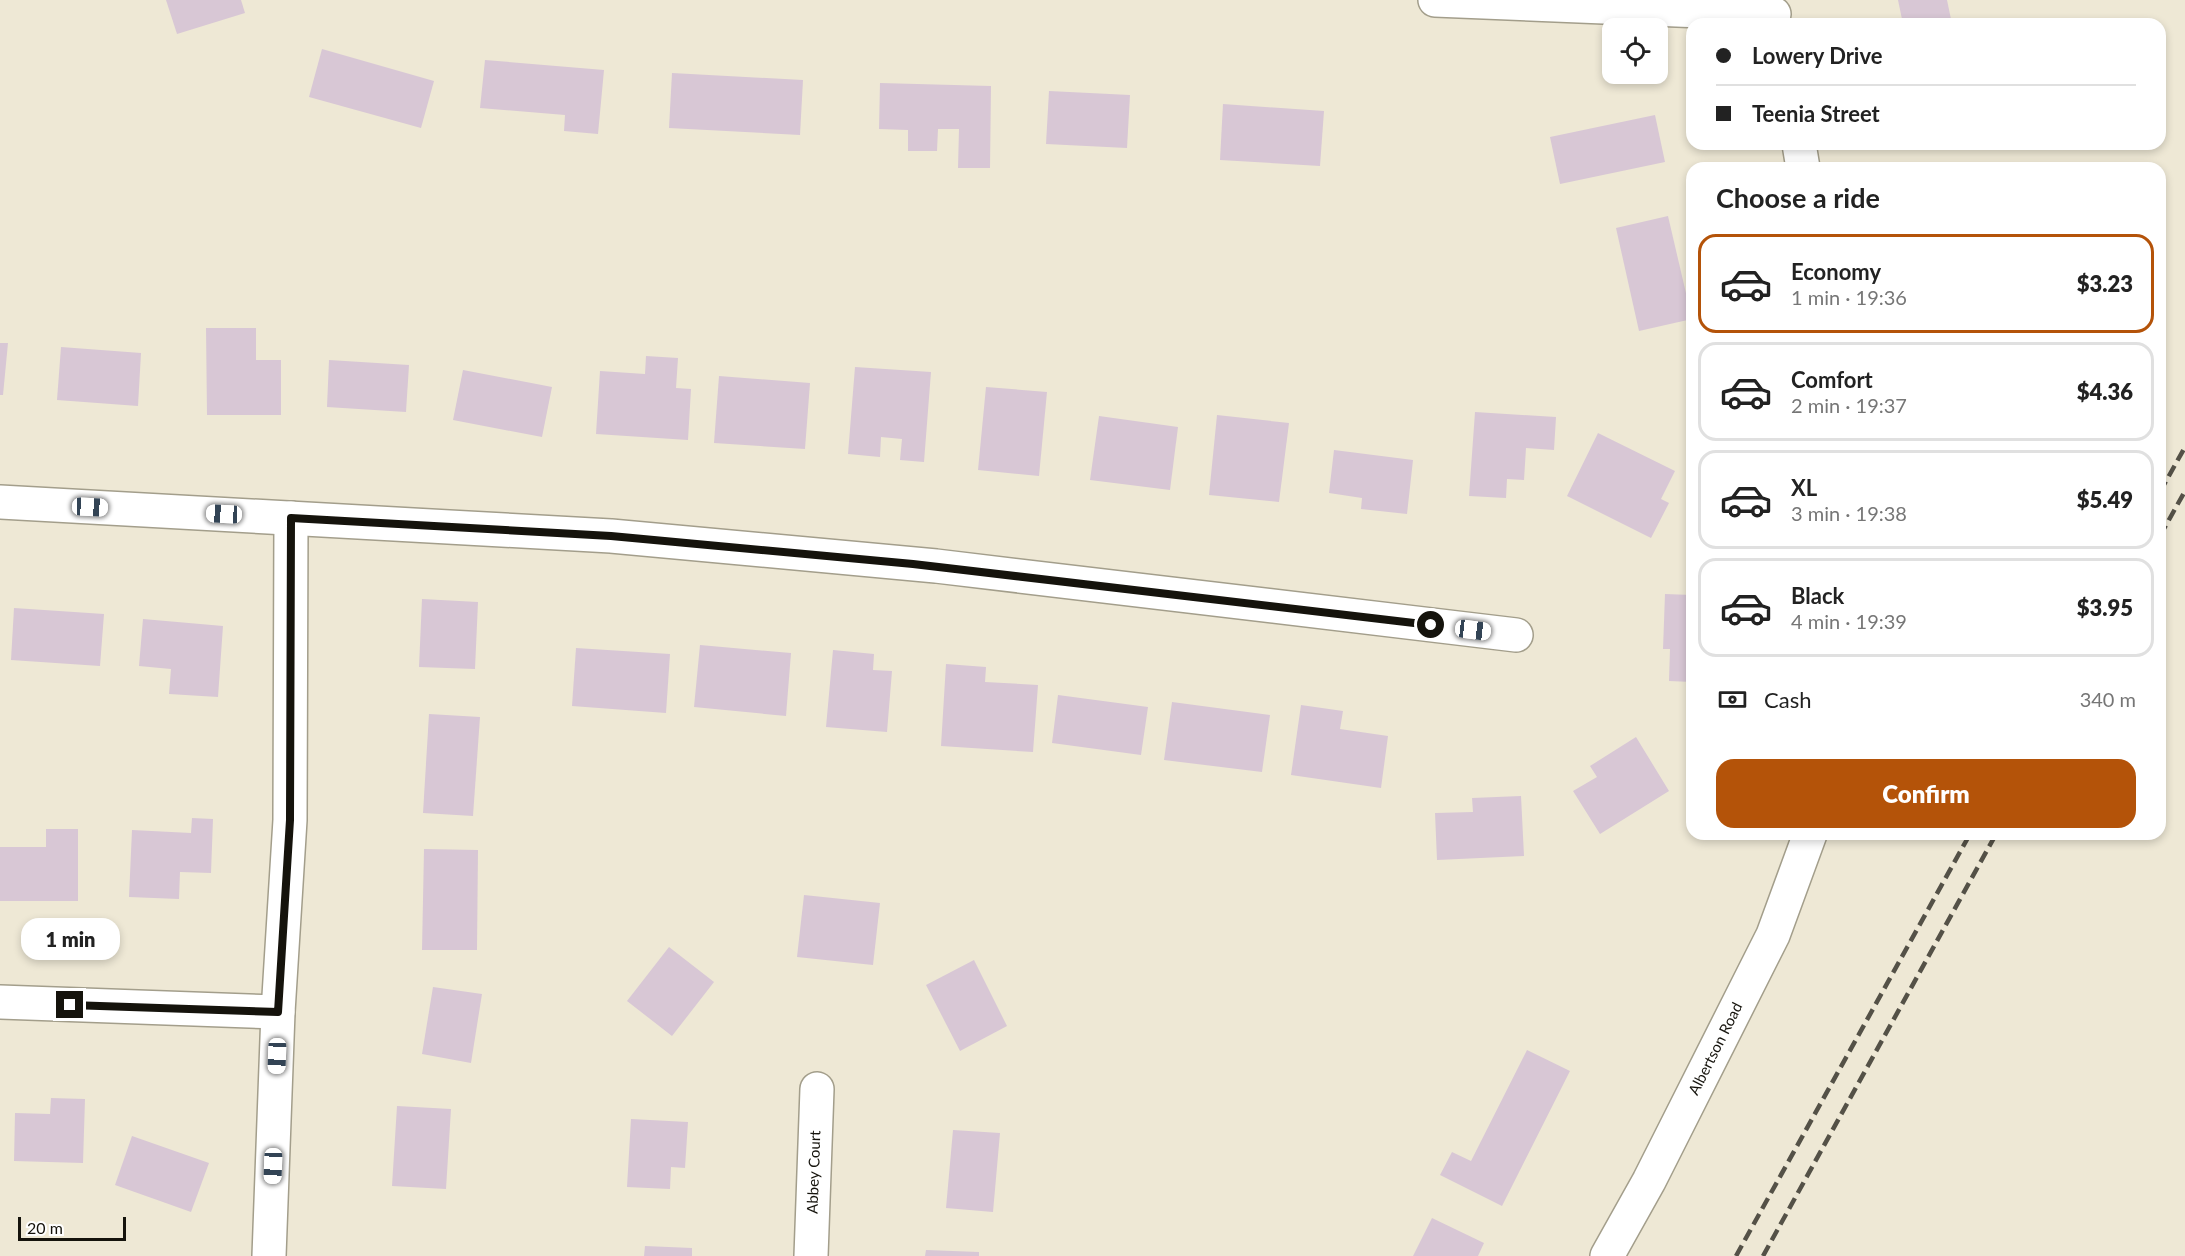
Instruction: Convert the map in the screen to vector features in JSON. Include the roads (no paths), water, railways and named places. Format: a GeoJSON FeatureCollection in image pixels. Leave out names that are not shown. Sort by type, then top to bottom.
{"type":"FeatureCollection","features":[{"type":"Feature","properties":{"kind":"street"},"geometry":{"type":"LineString","coordinates":[[1435,0],[1773,13]]}},
{"type":"Feature","properties":{"kind":"street"},"geometry":{"type":"LineString","coordinates":[[0,502],[611,536],[913,564],[1516,635]]}},
{"type":"Feature","properties":{"kind":"street"},"geometry":{"type":"LineString","coordinates":[[269,1256],[278,1012],[290,820],[291,518]]}},
{"type":"Feature","properties":{"kind":"street","name":"Albertson Road"},"geometry":{"type":"LineString","coordinates":[[1607,1256],[1649,1181],[1773,935],[1808,840]]}},
{"type":"Feature","properties":{"kind":"street"},"geometry":{"type":"LineString","coordinates":[[0,1002],[278,1012]]}},
{"type":"Feature","properties":{"kind":"street","name":"Abbey Court"},"geometry":{"type":"LineString","coordinates":[[811,1256],[817,1089]]}},
{"type":"Feature","properties":{"kind":"railway"},"geometry":{"type":"LineString","coordinates":[[2166,481],[2185,447]]}},
{"type":"Feature","properties":{"kind":"railway"},"geometry":{"type":"LineString","coordinates":[[2166,525],[2185,491]]}},
{"type":"Feature","properties":{"kind":"railway"},"geometry":{"type":"LineString","coordinates":[[1736,1256],[1967,840]]}},
{"type":"Feature","properties":{"kind":"railway"},"geometry":{"type":"LineString","coordinates":[[1763,1256],[1993,840]]}}]}
